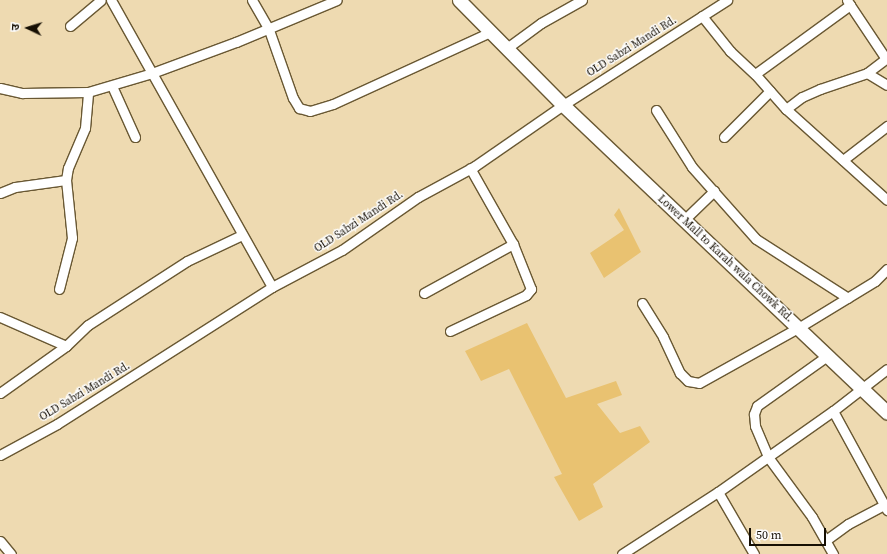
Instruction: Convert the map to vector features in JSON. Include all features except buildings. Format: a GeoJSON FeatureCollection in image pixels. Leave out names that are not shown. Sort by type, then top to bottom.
{"type":"FeatureCollection","features":[{"type":"Feature","properties":{"kind":"main road","name":"Lower Mall to Karah wala Chowk Rd."},"geometry":{"type":"LineString","coordinates":[[459,0],[563,105],[887,414]]}},
{"type":"Feature","properties":{"kind":"street"},"geometry":{"type":"LineString","coordinates":[[70,26],[101,0]]}},
{"type":"Feature","properties":{"kind":"street"},"geometry":{"type":"LineString","coordinates":[[111,0],[272,287]]}},
{"type":"Feature","properties":{"kind":"street"},"geometry":{"type":"LineString","coordinates":[[252,0],[269,30],[293,98],[300,108],[310,111],[333,104],[490,32]]}},
{"type":"Feature","properties":{"kind":"street"},"geometry":{"type":"LineString","coordinates":[[0,88],[22,93],[88,92],[112,86],[269,30],[337,0]]}},
{"type":"Feature","properties":{"kind":"street"},"geometry":{"type":"LineString","coordinates":[[507,48],[541,23],[582,0]]}},
{"type":"Feature","properties":{"kind":"street","name":"OLD Sabzi Mandi Rd."},"geometry":{"type":"LineString","coordinates":[[0,455],[57,424],[272,287],[342,250],[418,198],[470,168],[563,105],[727,0]]}},
{"type":"Feature","properties":{"kind":"street"},"geometry":{"type":"LineString","coordinates":[[755,74],[849,3],[886,59],[867,73],[820,89],[786,109]]}},
{"type":"Feature","properties":{"kind":"street"},"geometry":{"type":"LineString","coordinates":[[702,16],[730,51],[755,74],[786,109],[887,200]]}},
{"type":"Feature","properties":{"kind":"street"},"geometry":{"type":"LineString","coordinates":[[867,73],[887,85]]}},
{"type":"Feature","properties":{"kind":"street"},"geometry":{"type":"LineString","coordinates":[[112,86],[135,138]]}},
{"type":"Feature","properties":{"kind":"street"},"geometry":{"type":"LineString","coordinates":[[724,137],[770,91]]}},
{"type":"Feature","properties":{"kind":"street"},"geometry":{"type":"LineString","coordinates":[[60,289],[72,238],[66,180],[68,168],[85,128],[88,92]]}},
{"type":"Feature","properties":{"kind":"street"},"geometry":{"type":"LineString","coordinates":[[656,110],[692,167],[756,239],[848,298]]}},
{"type":"Feature","properties":{"kind":"street"},"geometry":{"type":"LineString","coordinates":[[843,160],[887,126]]}},
{"type":"Feature","properties":{"kind":"street"},"geometry":{"type":"LineString","coordinates":[[450,331],[526,295],[531,289],[512,244],[470,168]]}},
{"type":"Feature","properties":{"kind":"street"},"geometry":{"type":"LineString","coordinates":[[0,193],[16,188],[66,180]]}},
{"type":"Feature","properties":{"kind":"street"},"geometry":{"type":"LineString","coordinates":[[684,220],[714,191]]}},
{"type":"Feature","properties":{"kind":"street"},"geometry":{"type":"LineString","coordinates":[[0,393],[66,346],[88,325],[187,261],[242,234]]}},
{"type":"Feature","properties":{"kind":"street"},"geometry":{"type":"LineString","coordinates":[[424,293],[512,244]]}},
{"type":"Feature","properties":{"kind":"street"},"geometry":{"type":"LineString","coordinates":[[642,303],[663,337],[680,373],[694,383],[798,328],[875,281],[887,269]]}},
{"type":"Feature","properties":{"kind":"street"},"geometry":{"type":"LineString","coordinates":[[0,317],[66,346]]}},
{"type":"Feature","properties":{"kind":"street"},"geometry":{"type":"LineString","coordinates":[[827,356],[757,406],[754,414],[755,426],[768,457],[826,540],[833,554]]}},
{"type":"Feature","properties":{"kind":"street"},"geometry":{"type":"LineString","coordinates":[[622,554],[718,492],[833,411],[887,369]]}},
{"type":"Feature","properties":{"kind":"street"},"geometry":{"type":"LineString","coordinates":[[826,540],[848,524],[885,507],[833,411]]}},
{"type":"Feature","properties":{"kind":"street"},"geometry":{"type":"LineString","coordinates":[[718,492],[754,554]]}},
{"type":"Feature","properties":{"kind":"street"},"geometry":{"type":"LineString","coordinates":[[0,541],[11,554]]}},
{"type":"Feature","properties":{"kind":"shaded area"},"geometry":{"type":"Polygon","coordinates":[[[619,208],[641,252],[604,278],[590,253],[624,230],[614,215],[619,208]]]}},
{"type":"Feature","properties":{"kind":"shaded area"},"geometry":{"type":"Polygon","coordinates":[[[527,323],[566,398],[616,381],[622,395],[597,404],[620,433],[640,426],[650,442],[593,484],[603,507],[579,521],[554,477],[562,474],[509,369],[481,381],[465,351],[527,323]]]}}]}
